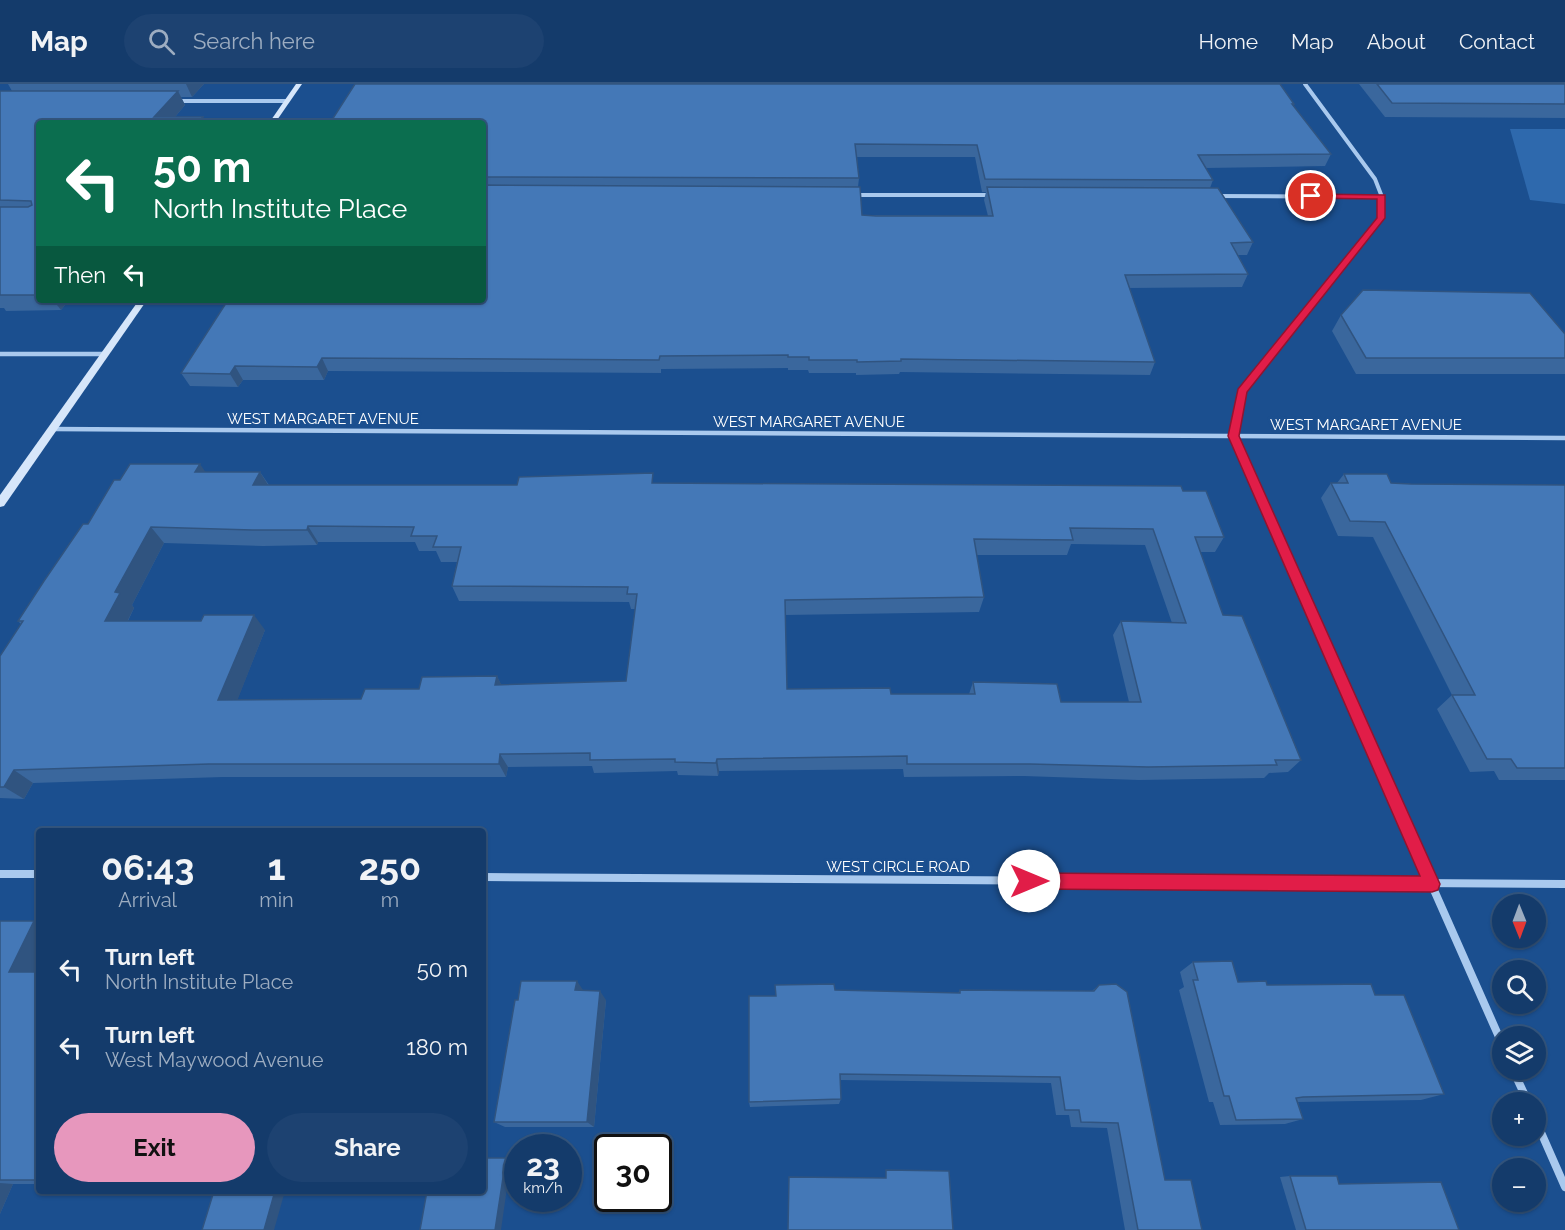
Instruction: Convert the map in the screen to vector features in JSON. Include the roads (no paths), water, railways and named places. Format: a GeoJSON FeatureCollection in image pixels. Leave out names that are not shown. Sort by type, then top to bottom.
{"type":"FeatureCollection","features":[{"type":"Feature","properties":{"kind":"main road"},"geometry":{"type":"LineString","coordinates":[[274,120],[299,84]]}},
{"type":"Feature","properties":{"kind":"main road"},"geometry":{"type":"LineString","coordinates":[[0,503],[141,303]]}},
{"type":"Feature","properties":{"kind":"street"},"geometry":{"type":"LineString","coordinates":[[1305,84],[1375,179],[1382,197],[1381,218],[1242,392],[1233,436],[1494,1026]]}},
{"type":"Feature","properties":{"kind":"street"},"geometry":{"type":"LineString","coordinates":[[168,101],[287,101]]}},
{"type":"Feature","properties":{"kind":"street"},"geometry":{"type":"LineString","coordinates":[[842,195],[998,195]]}},
{"type":"Feature","properties":{"kind":"street"},"geometry":{"type":"LineString","coordinates":[[1214,196],[1382,197]]}},
{"type":"Feature","properties":{"kind":"street"},"geometry":{"type":"LineString","coordinates":[[0,354],[104,354]]}},
{"type":"Feature","properties":{"kind":"street","name":"WEST MARGARET AVENUE"},"geometry":{"type":"LineString","coordinates":[[52,429],[1565,438]]}},
{"type":"Feature","properties":{"kind":"street"},"geometry":{"type":"LineString","coordinates":[[0,874],[36,874]]}},
{"type":"Feature","properties":{"kind":"street","name":"WEST CIRCLE ROAD"},"geometry":{"type":"LineString","coordinates":[[486,877],[1565,884]]}},
{"type":"Feature","properties":{"kind":"street"},"geometry":{"type":"LineString","coordinates":[[1546,1144],[1565,1187]]}}]}
